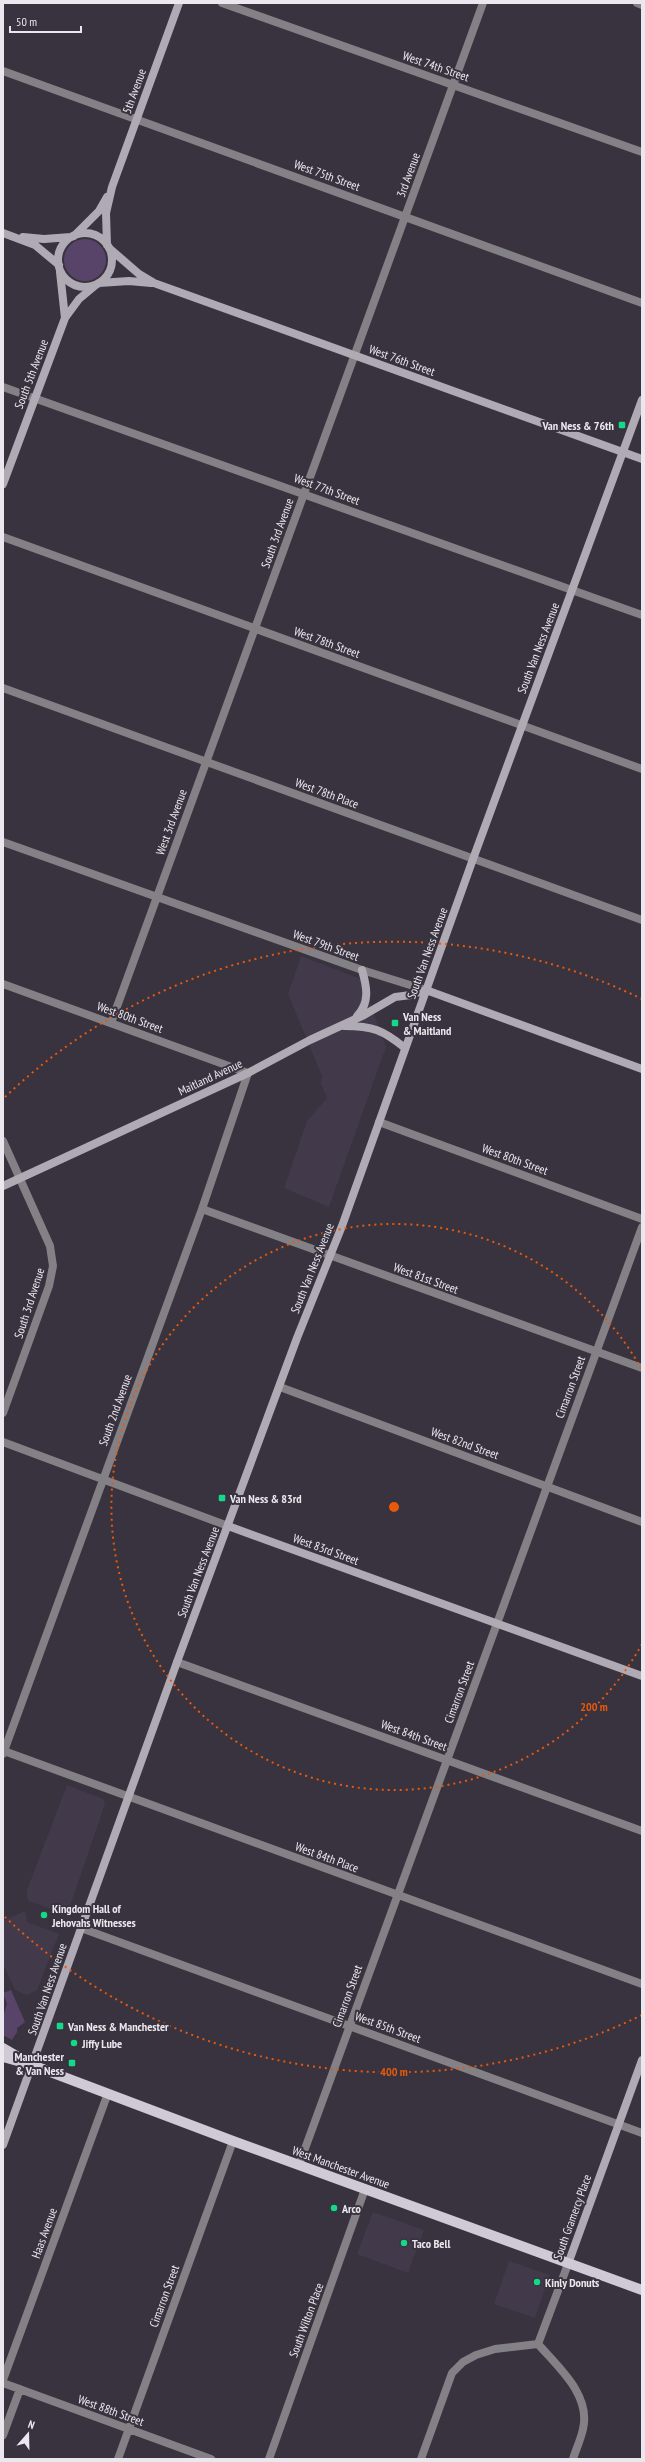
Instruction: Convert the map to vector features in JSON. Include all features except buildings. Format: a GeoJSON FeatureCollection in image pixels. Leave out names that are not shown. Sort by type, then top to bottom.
{"type":"FeatureCollection","features":[{"type":"Feature","properties":{"kind":"main road"},"geometry":{"type":"LineString","coordinates":[[3,2048],[32,2065]]}},
{"type":"Feature","properties":{"kind":"main road"},"geometry":{"type":"LineString","coordinates":[[3,2057],[32,2065]]}},
{"type":"Feature","properties":{"kind":"main road","name":"West Manchester Avenue"},"geometry":{"type":"LineString","coordinates":[[32,2065],[233,2141],[642,2290]]}},
{"type":"Feature","properties":{"kind":"street","name":"5th Avenue"},"geometry":{"type":"LineString","coordinates":[[108,246],[106,213],[112,187],[179,3]]}},
{"type":"Feature","properties":{"kind":"street","name":"West 74th Street"},"geometry":{"type":"LineString","coordinates":[[222,3],[642,152]]}},
{"type":"Feature","properties":{"kind":"street","name":"3rd Avenue"},"geometry":{"type":"LineString","coordinates":[[354,355],[484,3]]}},
{"type":"Feature","properties":{"kind":"street"},"geometry":{"type":"LineString","coordinates":[[637,3],[642,5]]}},
{"type":"Feature","properties":{"kind":"street","name":"West 75th Street"},"geometry":{"type":"LineString","coordinates":[[3,70],[642,303]]}},
{"type":"Feature","properties":{"kind":"street","name":"5th Avenue"},"geometry":{"type":"LineString","coordinates":[[74,236],[99,211],[112,187]]}},
{"type":"Feature","properties":{"kind":"street"},"geometry":{"type":"LineString","coordinates":[[3,233],[35,245],[59,266],[66,279],[74,285],[88,287],[98,284],[110,272],[112,256],[108,246],[96,236],[82,234],[44,239],[14,237]]}},
{"type":"Feature","properties":{"kind":"street"},"geometry":{"type":"LineString","coordinates":[[59,266],[61,249],[74,236]]}},
{"type":"Feature","properties":{"kind":"street","name":"West 76th Street"},"geometry":{"type":"LineString","coordinates":[[108,246],[139,274],[154,284]]}},
{"type":"Feature","properties":{"kind":"street","name":"South 5th Avenue"},"geometry":{"type":"LineString","coordinates":[[59,266],[65,318]]}},
{"type":"Feature","properties":{"kind":"street","name":"West 76th Street"},"geometry":{"type":"LineString","coordinates":[[98,284],[129,281],[154,284],[642,459]]}},
{"type":"Feature","properties":{"kind":"street","name":"South 5th Avenue"},"geometry":{"type":"LineString","coordinates":[[3,484],[65,318],[79,299],[98,284]]}},
{"type":"Feature","properties":{"kind":"street","name":"South 3rd Avenue"},"geometry":{"type":"LineString","coordinates":[[255,629],[354,355]]}},
{"type":"Feature","properties":{"kind":"street","name":"West 77th Street"},"geometry":{"type":"LineString","coordinates":[[3,387],[304,493],[642,615]]}},
{"type":"Feature","properties":{"kind":"street","name":"South Van Ness Avenue"},"geometry":{"type":"LineString","coordinates":[[3,2145],[177,1662],[379,1122],[473,858],[642,400]]}},
{"type":"Feature","properties":{"kind":"street","name":"West 78th Street"},"geometry":{"type":"LineString","coordinates":[[3,537],[642,769]]}},
{"type":"Feature","properties":{"kind":"street","name":"West 3rd Avenue"},"geometry":{"type":"LineString","coordinates":[[111,1023],[255,629]]}},
{"type":"Feature","properties":{"kind":"street","name":"West 78th Place"},"geometry":{"type":"LineString","coordinates":[[3,688],[642,920]]}},
{"type":"Feature","properties":{"kind":"street","name":"West 79th Street"},"geometry":{"type":"LineString","coordinates":[[3,842],[362,970],[426,990],[642,1069]]}},
{"type":"Feature","properties":{"kind":"street"},"geometry":{"type":"LineString","coordinates":[[352,1021],[363,1010],[367,999],[367,986],[362,970]]}},
{"type":"Feature","properties":{"kind":"street","name":"West 80th Street"},"geometry":{"type":"LineString","coordinates":[[3,984],[248,1073]]}},
{"type":"Feature","properties":{"kind":"street","name":"Maitland Avenue"},"geometry":{"type":"LineString","coordinates":[[3,1186],[248,1073],[352,1021],[395,996],[411,995],[426,990]]}},
{"type":"Feature","properties":{"kind":"street"},"geometry":{"type":"LineString","coordinates":[[341,1026],[372,1027],[385,1033],[405,1048]]}},
{"type":"Feature","properties":{"kind":"street","name":"South 2nd Avenue"},"geometry":{"type":"LineString","coordinates":[[3,1752],[202,1209],[248,1073]]}},
{"type":"Feature","properties":{"kind":"street","name":"West 80th Street"},"geometry":{"type":"LineString","coordinates":[[379,1122],[642,1219]]}},
{"type":"Feature","properties":{"kind":"street"},"geometry":{"type":"LineString","coordinates":[[3,1141],[21,1178]]}},
{"type":"Feature","properties":{"kind":"street","name":"South 3rd Avenue"},"geometry":{"type":"LineString","coordinates":[[3,1413],[49,1286],[53,1266],[50,1246],[21,1178]]}},
{"type":"Feature","properties":{"kind":"street","name":"West 81st Street"},"geometry":{"type":"LineString","coordinates":[[202,1209],[642,1368]]}},
{"type":"Feature","properties":{"kind":"street","name":"Cimarron Street"},"geometry":{"type":"LineString","coordinates":[[299,2165],[396,1895],[642,1227]]}},
{"type":"Feature","properties":{"kind":"street","name":"West 82nd Street"},"geometry":{"type":"LineString","coordinates":[[280,1387],[642,1522]]}},
{"type":"Feature","properties":{"kind":"street","name":"West 83rd Street"},"geometry":{"type":"LineString","coordinates":[[3,1442],[103,1478],[228,1526],[642,1676]]}},
{"type":"Feature","properties":{"kind":"street","name":"West 84th Street"},"geometry":{"type":"LineString","coordinates":[[177,1662],[642,1831]]}},
{"type":"Feature","properties":{"kind":"street","name":"West 84th Place"},"geometry":{"type":"LineString","coordinates":[[3,1752],[128,1796],[642,1984]]}},
{"type":"Feature","properties":{"kind":"street","name":"West 85th Street"},"geometry":{"type":"LineString","coordinates":[[81,1928],[642,2133]]}},
{"type":"Feature","properties":{"kind":"street","name":"South Gramercy Place"},"geometry":{"type":"LineString","coordinates":[[538,2344],[642,2060]]}},
{"type":"Feature","properties":{"kind":"street","name":"Haas Avenue"},"geometry":{"type":"LineString","coordinates":[[3,2380],[108,2093]]}},
{"type":"Feature","properties":{"kind":"street","name":"Cimarron Street"},"geometry":{"type":"LineString","coordinates":[[118,2459],[233,2141]]}},
{"type":"Feature","properties":{"kind":"street","name":"South Wilton Place"},"geometry":{"type":"LineString","coordinates":[[269,2459],[365,2189]]}},
{"type":"Feature","properties":{"kind":"street"},"geometry":{"type":"LineString","coordinates":[[421,2459],[452,2373],[463,2362],[476,2355],[495,2349],[538,2344],[572,2383],[584,2407],[584,2428],[573,2459]]}},
{"type":"Feature","properties":{"kind":"street","name":"West 88th Street"},"geometry":{"type":"LineString","coordinates":[[3,2383],[211,2459]]}},
{"type":"Feature","properties":{"kind":"street"},"geometry":{"type":"LineString","coordinates":[[3,2435],[20,2389]]}},
{"type":"Feature","properties":{"kind":"shaded area"},"geometry":{"type":"Polygon","coordinates":[[[85,239],[100,245],[106,260],[100,275],[85,281],[70,275],[64,260],[70,245],[85,239]]]}},
{"type":"Feature","properties":{"kind":"shaded area"},"geometry":{"type":"Polygon","coordinates":[[[301,956],[361,979],[386,1047],[329,1207],[284,1188],[307,1121],[327,1098],[321,1084],[322,1076],[288,994],[301,956]]]}},
{"type":"Feature","properties":{"kind":"shaded area"},"geometry":{"type":"Polygon","coordinates":[[[67,1785],[103,1799],[105,1804],[67,1915],[29,1901],[27,1898],[27,1890],[67,1785]]]}},
{"type":"Feature","properties":{"kind":"shaded area"},"geometry":{"type":"Polygon","coordinates":[[[25,1911],[27,1922],[59,1934],[37,1990],[27,1995],[15,1990],[3,1964],[3,1921],[25,1911]]]}},
{"type":"Feature","properties":{"kind":"shaded area"},"geometry":{"type":"Polygon","coordinates":[[[11,1990],[25,2022],[17,2028],[17,2032],[12,2040],[3,2035],[3,2016],[7,2004],[3,1993],[11,1990]]]}},
{"type":"Feature","properties":{"kind":"shaded area"},"geometry":{"type":"Polygon","coordinates":[[[373,2212],[424,2230],[408,2273],[357,2254],[373,2212]]]}},
{"type":"Feature","properties":{"kind":"shaded area"},"geometry":{"type":"Polygon","coordinates":[[[509,2261],[550,2275],[535,2318],[494,2304],[509,2261]]]}},
{"type":"Feature","properties":{"kind":"place","name":"Van Ness & 76th"},"geometry":{"type":"Point","coordinates":[622,425]}},
{"type":"Feature","properties":{"kind":"place","name":"Van Ness & Maitland"},"geometry":{"type":"Point","coordinates":[395,1023]}},
{"type":"Feature","properties":{"kind":"place","name":"Van Ness & 83rd"},"geometry":{"type":"Point","coordinates":[222,1498]}},
{"type":"Feature","properties":{"kind":"place","name":"Kingdom Hall of Jehovahs Witnesses"},"geometry":{"type":"Point","coordinates":[44,1915]}},
{"type":"Feature","properties":{"kind":"place","name":"Van Ness & Manchester"},"geometry":{"type":"Point","coordinates":[60,2026]}},
{"type":"Feature","properties":{"kind":"place","name":"Jiffy Lube"},"geometry":{"type":"Point","coordinates":[74,2043]}},
{"type":"Feature","properties":{"kind":"place","name":"Manchester & Van Ness"},"geometry":{"type":"Point","coordinates":[72,2063]}},
{"type":"Feature","properties":{"kind":"place","name":"Arco"},"geometry":{"type":"Point","coordinates":[334,2208]}},
{"type":"Feature","properties":{"kind":"place","name":"Taco Bell"},"geometry":{"type":"Point","coordinates":[404,2243]}},
{"type":"Feature","properties":{"kind":"place","name":"Kinly Donuts"},"geometry":{"type":"Point","coordinates":[537,2282]}}]}
